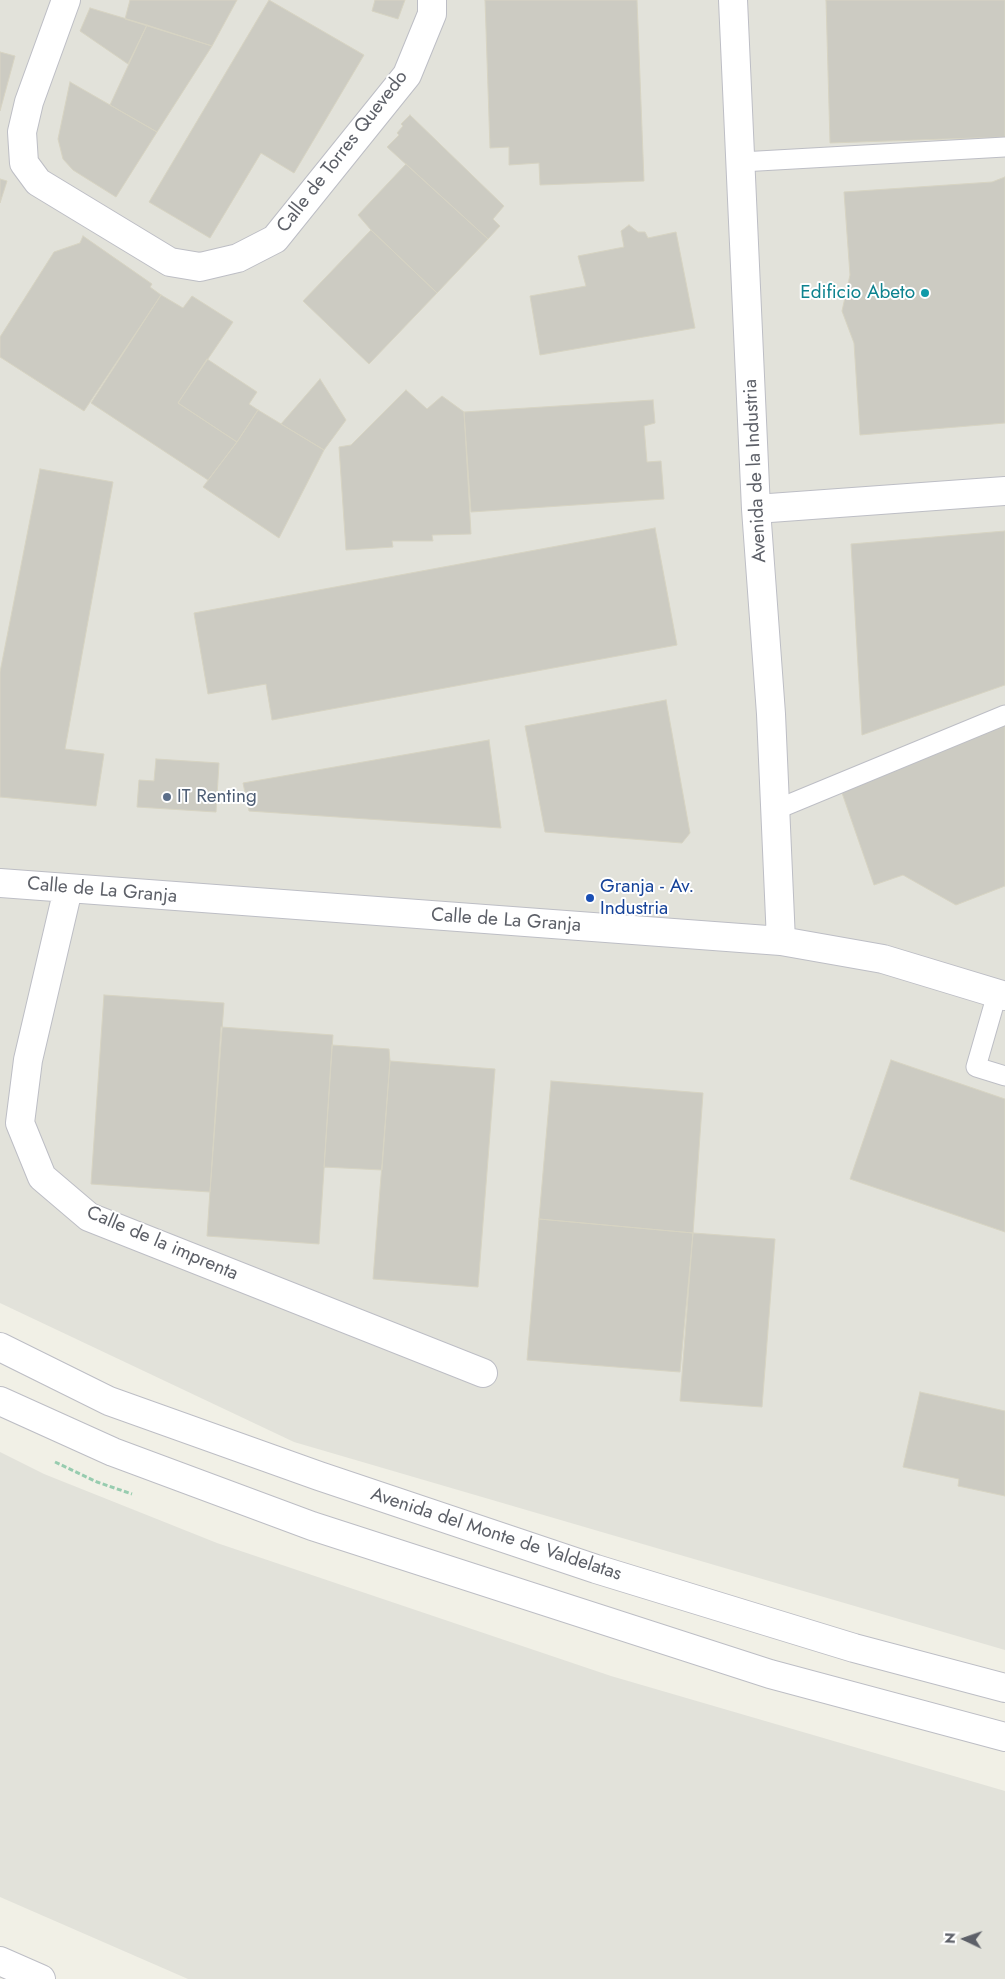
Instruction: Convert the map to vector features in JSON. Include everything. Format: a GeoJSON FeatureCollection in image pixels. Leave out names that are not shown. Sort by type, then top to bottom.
{"type":"FeatureCollection","features":[{"type":"Feature","properties":{"kind":"street","name":"Calle de Torres Quevedo"},"geometry":{"type":"LineString","coordinates":[[66,0],[30,102],[22,132],[24,163],[38,182],[170,262],[200,267],[238,258],[275,239],[407,75],[432,14],[432,0]]}},
{"type":"Feature","properties":{"kind":"street","name":"Avenida de la Industria"},"geometry":{"type":"LineString","coordinates":[[733,0],[756,509],[771,714],[781,941]]}},
{"type":"Feature","properties":{"kind":"street"},"geometry":{"type":"LineString","coordinates":[[756,509],[1005,491]]}},
{"type":"Feature","properties":{"kind":"street","name":"Calle de La Granja"},"geometry":{"type":"LineString","coordinates":[[0,883],[781,941],[883,959],[1001,995]]}},
{"type":"Feature","properties":{"kind":"street","name":"Calle de la imprenta"},"geometry":{"type":"LineString","coordinates":[[68,889],[28,1060],[20,1123],[42,1177],[89,1217],[483,1373]]}},
{"type":"Feature","properties":{"kind":"street","name":"Avenida del Monte de Valdelatas"},"geometry":{"type":"LineString","coordinates":[[0,1347],[109,1401],[319,1476],[605,1572],[854,1648],[1005,1688]]}},
{"type":"Feature","properties":{"kind":"street"},"geometry":{"type":"LineString","coordinates":[[0,1401],[113,1452],[312,1526],[770,1674],[1005,1737]]}},
{"type":"Feature","properties":{"kind":"street"},"geometry":{"type":"LineString","coordinates":[[0,1961],[42,1979]]}},
{"type":"Feature","properties":{"kind":"lane"},"geometry":{"type":"LineString","coordinates":[[741,162],[1005,147]]}},
{"type":"Feature","properties":{"kind":"lane"},"geometry":{"type":"LineString","coordinates":[[775,810],[1005,716]]}},
{"type":"Feature","properties":{"kind":"lane"},"geometry":{"type":"LineString","coordinates":[[1001,995],[976,1067],[1005,1076]]}},
{"type":"Feature","properties":{"kind":"shaded area"},"geometry":{"type":"Polygon","coordinates":[[[0,0],[1005,0],[1005,1650],[294,1442],[0,1303],[0,0]]]}},
{"type":"Feature","properties":{"kind":"shaded area"},"geometry":{"type":"Polygon","coordinates":[[[0,1452],[44,1474],[217,1543],[611,1676],[1005,1791],[1005,1979],[188,1979],[0,1897],[0,1452]]]}},
{"type":"Feature","properties":{"kind":"building"},"geometry":{"type":"Polygon","coordinates":[[[130,0],[237,0],[212,46],[125,19],[130,0]]]}},
{"type":"Feature","properties":{"kind":"building"},"geometry":{"type":"Polygon","coordinates":[[[269,0],[364,55],[294,173],[261,153],[210,238],[149,202],[269,0]]]}},
{"type":"Feature","properties":{"kind":"building"},"geometry":{"type":"Polygon","coordinates":[[[375,0],[405,0],[398,19],[372,11],[375,0]]]}},
{"type":"Feature","properties":{"kind":"building"},"geometry":{"type":"Polygon","coordinates":[[[485,0],[637,0],[644,181],[540,185],[539,163],[509,165],[509,147],[490,148],[485,0]]]}},
{"type":"Feature","properties":{"kind":"building"},"geometry":{"type":"Polygon","coordinates":[[[826,0],[1005,0],[1005,137],[830,143],[826,0]]]}},
{"type":"Feature","properties":{"kind":"building"},"geometry":{"type":"Polygon","coordinates":[[[90,8],[147,25],[128,64],[80,31],[90,8]]]}},
{"type":"Feature","properties":{"kind":"building"},"geometry":{"type":"Polygon","coordinates":[[[147,25],[212,46],[157,132],[110,105],[147,25]]]}},
{"type":"Feature","properties":{"kind":"building"},"geometry":{"type":"Polygon","coordinates":[[[0,52],[15,56],[0,111],[0,52]]]}},
{"type":"Feature","properties":{"kind":"building"},"geometry":{"type":"Polygon","coordinates":[[[70,82],[157,132],[116,197],[73,170],[63,159],[58,139],[70,82]]]}},
{"type":"Feature","properties":{"kind":"building"},"geometry":{"type":"Polygon","coordinates":[[[410,115],[504,206],[493,219],[500,226],[488,239],[387,147],[399,135],[397,133],[403,126],[401,124],[410,115]]]}},
{"type":"Feature","properties":{"kind":"building"},"geometry":{"type":"Polygon","coordinates":[[[406,164],[488,239],[437,293],[371,230],[358,215],[406,164]]]}},
{"type":"Feature","properties":{"kind":"building","name":"Edificio Abeto"},"geometry":{"type":"Polygon","coordinates":[[[1005,177],[1005,423],[860,435],[854,343],[842,311],[850,275],[844,192],[992,182],[1005,177]]]}},
{"type":"Feature","properties":{"kind":"building"},"geometry":{"type":"Polygon","coordinates":[[[0,179],[7,181],[0,203],[0,179]]]}},
{"type":"Feature","properties":{"kind":"building"},"geometry":{"type":"Polygon","coordinates":[[[629,225],[638,232],[645,232],[648,238],[676,232],[695,328],[540,355],[530,296],[586,286],[578,256],[624,247],[621,231],[629,225]]]}},
{"type":"Feature","properties":{"kind":"building"},"geometry":{"type":"Polygon","coordinates":[[[371,230],[437,293],[369,364],[303,301],[371,230]]]}},
{"type":"Feature","properties":{"kind":"building"},"geometry":{"type":"Polygon","coordinates":[[[83,236],[152,284],[150,287],[161,295],[84,411],[0,357],[0,337],[54,252],[80,243],[83,236]]]}},
{"type":"Feature","properties":{"kind":"building"},"geometry":{"type":"Polygon","coordinates":[[[161,295],[183,308],[192,296],[233,322],[178,403],[237,442],[208,480],[91,403],[161,295]]]}},
{"type":"Feature","properties":{"kind":"building"},"geometry":{"type":"Polygon","coordinates":[[[207,359],[257,392],[249,404],[258,410],[237,442],[178,403],[207,359]]]}},
{"type":"Feature","properties":{"kind":"building"},"geometry":{"type":"Polygon","coordinates":[[[320,379],[346,420],[324,450],[281,424],[320,379]]]}},
{"type":"Feature","properties":{"kind":"building"},"geometry":{"type":"Polygon","coordinates":[[[406,390],[427,409],[442,396],[464,412],[471,534],[432,535],[433,541],[392,541],[393,547],[346,550],[339,447],[351,445],[406,390]]]}},
{"type":"Feature","properties":{"kind":"building"},"geometry":{"type":"Polygon","coordinates":[[[653,400],[655,423],[644,426],[647,462],[661,461],[664,499],[471,512],[464,412],[653,400]]]}},
{"type":"Feature","properties":{"kind":"building"},"geometry":{"type":"Polygon","coordinates":[[[258,410],[324,450],[279,538],[203,487],[237,442],[258,410]]]}},
{"type":"Feature","properties":{"kind":"building"},"geometry":{"type":"Polygon","coordinates":[[[40,469],[113,482],[65,749],[104,754],[96,806],[0,797],[0,672],[40,469]]]}},
{"type":"Feature","properties":{"kind":"building"},"geometry":{"type":"Polygon","coordinates":[[[655,528],[677,645],[272,720],[266,684],[208,694],[194,613],[655,528]]]}},
{"type":"Feature","properties":{"kind":"building"},"geometry":{"type":"Polygon","coordinates":[[[1005,531],[1005,685],[862,735],[851,544],[1005,531]]]}},
{"type":"Feature","properties":{"kind":"building"},"geometry":{"type":"Polygon","coordinates":[[[666,700],[690,833],[682,843],[545,832],[525,726],[666,700]]]}},
{"type":"Feature","properties":{"kind":"building"},"geometry":{"type":"Polygon","coordinates":[[[1005,725],[1005,886],[956,905],[903,875],[874,885],[841,790],[1005,725]]]}},
{"type":"Feature","properties":{"kind":"building"},"geometry":{"type":"Polygon","coordinates":[[[489,740],[501,828],[249,811],[243,783],[489,740]]]}},
{"type":"Feature","properties":{"kind":"building"},"geometry":{"type":"Polygon","coordinates":[[[156,759],[219,763],[216,812],[137,807],[139,780],[154,781],[156,759]]]}},
{"type":"Feature","properties":{"kind":"building"},"geometry":{"type":"Polygon","coordinates":[[[104,995],[224,1003],[210,1192],[91,1184],[104,995]]]}},
{"type":"Feature","properties":{"kind":"building"},"geometry":{"type":"Polygon","coordinates":[[[221,1027],[333,1035],[319,1244],[207,1236],[221,1027]]]}},
{"type":"Feature","properties":{"kind":"building"},"geometry":{"type":"Polygon","coordinates":[[[332,1045],[389,1049],[390,1061],[382,1170],[324,1167],[332,1045]]]}},
{"type":"Feature","properties":{"kind":"building"},"geometry":{"type":"Polygon","coordinates":[[[891,1060],[1005,1099],[1005,1232],[850,1179],[891,1060]]]}},
{"type":"Feature","properties":{"kind":"building"},"geometry":{"type":"Polygon","coordinates":[[[390,1061],[495,1069],[478,1287],[373,1279],[390,1061]]]}},
{"type":"Feature","properties":{"kind":"building"},"geometry":{"type":"Polygon","coordinates":[[[551,1081],[703,1093],[693,1233],[539,1219],[551,1081]]]}},
{"type":"Feature","properties":{"kind":"building"},"geometry":{"type":"Polygon","coordinates":[[[539,1219],[693,1233],[680,1372],[527,1360],[539,1219]]]}},
{"type":"Feature","properties":{"kind":"building"},"geometry":{"type":"Polygon","coordinates":[[[693,1233],[775,1239],[762,1407],[680,1401],[693,1233]]]}},
{"type":"Feature","properties":{"kind":"building"},"geometry":{"type":"Polygon","coordinates":[[[920,1392],[1005,1411],[1005,1496],[958,1486],[959,1479],[903,1467],[920,1392]]]}},
{"type":"Feature","properties":{"kind":"place","name":"Edificio Abeto"},"geometry":{"type":"Point","coordinates":[925,293]}},
{"type":"Feature","properties":{"kind":"place","name":"IT Renting"},"geometry":{"type":"Point","coordinates":[167,797]}},
{"type":"Feature","properties":{"kind":"place","name":"Granja - Av. Industria"},"geometry":{"type":"Point","coordinates":[590,898]}}]}
